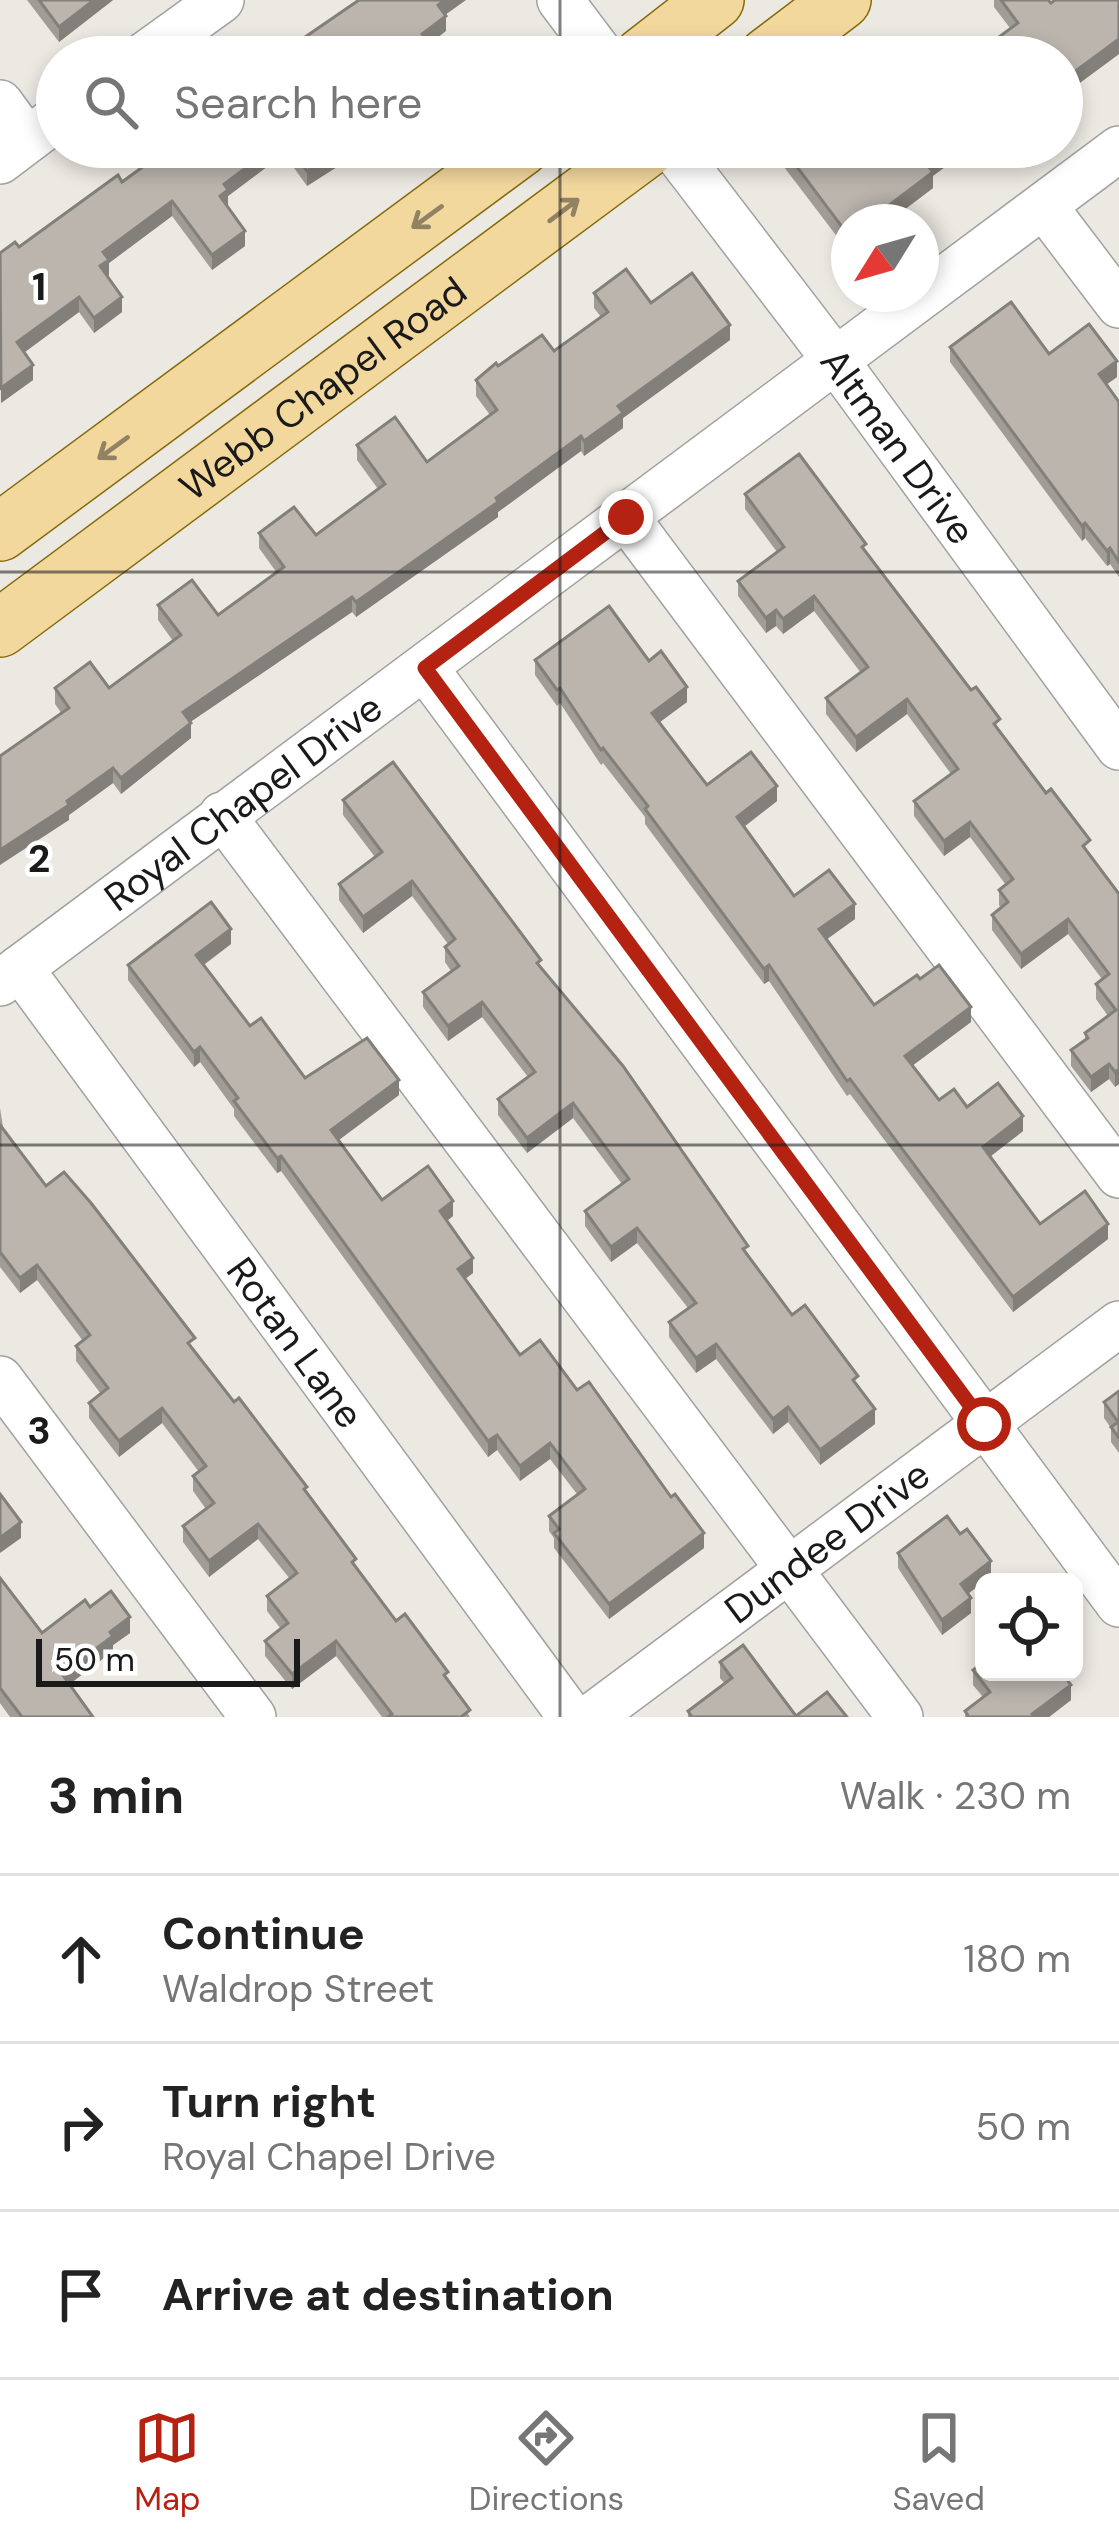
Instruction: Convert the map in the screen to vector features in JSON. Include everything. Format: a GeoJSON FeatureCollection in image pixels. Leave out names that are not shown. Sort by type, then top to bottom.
{"type":"FeatureCollection","features":[{"type":"Feature","properties":{"kind":"main road"},"geometry":{"type":"LineString","coordinates":[[669,36],[716,0]]}},
{"type":"Feature","properties":{"kind":"main road"},"geometry":{"type":"LineString","coordinates":[[795,36],[842,0]]}},
{"type":"Feature","properties":{"kind":"main road","name":"Webb Chapel Road"},"geometry":{"type":"LineString","coordinates":[[0,532],[493,168]]}},
{"type":"Feature","properties":{"kind":"main road","name":"Webb Chapel Road"},"geometry":{"type":"LineString","coordinates":[[0,628],[620,168]]}},
{"type":"Feature","properties":{"kind":"street"},"geometry":{"type":"LineString","coordinates":[[171,36],[221,0]]}},
{"type":"Feature","properties":{"kind":"street"},"geometry":{"type":"LineString","coordinates":[[560,0],[587,36]]}},
{"type":"Feature","properties":{"kind":"street"},"geometry":{"type":"LineString","coordinates":[[0,104],[28,140]]}},
{"type":"Feature","properties":{"kind":"street","name":"Royal Chapel Drive"},"geometry":{"type":"LineString","coordinates":[[10,976],[1119,149]]}},
{"type":"Feature","properties":{"kind":"street","name":"Altman Drive"},"geometry":{"type":"LineString","coordinates":[[688,168],[1119,747]]}},
{"type":"Feature","properties":{"kind":"street"},"geometry":{"type":"LineString","coordinates":[[1045,206],[1119,305]]}},
{"type":"Feature","properties":{"kind":"street"},"geometry":{"type":"LineString","coordinates":[[626,517],[1119,1175]]}},
{"type":"Feature","properties":{"kind":"street"},"geometry":{"type":"LineString","coordinates":[[425,668],[1119,1604]]}},
{"type":"Feature","properties":{"kind":"street"},"geometry":{"type":"LineString","coordinates":[[222,814],[901,1717]]}},
{"type":"Feature","properties":{"kind":"street","name":"Rotan Lane"},"geometry":{"type":"LineString","coordinates":[[10,976],[571,1717]]}},
{"type":"Feature","properties":{"kind":"street","name":"Dundee Drive"},"geometry":{"type":"LineString","coordinates":[[591,1717],[1119,1324]]}},
{"type":"Feature","properties":{"kind":"street"},"geometry":{"type":"LineString","coordinates":[[0,1379],[253,1717]]}},
{"type":"Feature","properties":{"kind":"building"},"geometry":{"type":"Polygon","coordinates":[[[39,0],[94,0],[59,27],[39,0]]]}},
{"type":"Feature","properties":{"kind":"building"},"geometry":{"type":"Polygon","coordinates":[[[359,0],[445,0],[438,5],[446,16],[423,36],[307,36],[359,0]]]}},
{"type":"Feature","properties":{"kind":"building"},"geometry":{"type":"Polygon","coordinates":[[[1001,0],[1119,0],[1119,39],[1083,66],[1083,36],[1000,36],[1018,23],[1001,0]]]}},
{"type":"Feature","properties":{"kind":"building"},"geometry":{"type":"Polygon","coordinates":[[[141,168],[246,168],[224,184],[228,190],[220,196],[245,231],[212,255],[172,201],[103,252],[109,260],[100,266],[122,297],[94,318],[79,297],[17,342],[33,365],[1,388],[0,253],[15,242],[19,247],[118,175],[122,182],[141,168]]]}},
{"type":"Feature","properties":{"kind":"building"},"geometry":{"type":"Polygon","coordinates":[[[798,168],[930,168],[933,172],[891,204],[831,204],[831,212],[798,168]]]}},
{"type":"Feature","properties":{"kind":"building"},"geometry":{"type":"Polygon","coordinates":[[[626,269],[651,303],[692,273],[730,325],[618,406],[623,413],[584,441],[581,436],[496,498],[498,502],[356,602],[352,597],[183,712],[191,723],[121,778],[113,768],[67,801],[69,805],[0,850],[0,756],[69,708],[55,688],[90,662],[109,688],[181,635],[158,605],[192,580],[218,615],[284,567],[259,533],[294,507],[316,535],[385,484],[357,445],[395,417],[427,462],[497,410],[476,380],[542,335],[554,351],[608,312],[594,293],[626,269]]]}},
{"type":"Feature","properties":{"kind":"building"},"geometry":{"type":"Polygon","coordinates":[[[1011,302],[1049,354],[1089,324],[1117,361],[1099,374],[1119,402],[1119,562],[1085,523],[1082,526],[950,347],[1011,302]]]}},
{"type":"Feature","properties":{"kind":"building"},"geometry":{"type":"Polygon","coordinates":[[[799,454],[866,544],[862,547],[971,690],[976,687],[1000,719],[994,724],[1046,793],[1051,789],[1090,840],[1083,846],[1119,894],[1119,1069],[1115,1072],[1109,1064],[1091,1077],[1071,1050],[1116,1010],[1096,984],[1109,974],[1068,919],[1021,954],[992,915],[1008,902],[999,890],[1013,879],[970,822],[944,841],[914,801],[958,769],[907,699],[856,737],[826,698],[868,667],[814,596],[783,619],[776,610],[766,618],[738,581],[784,547],[745,494],[799,454]]]}},
{"type":"Feature","properties":{"kind":"building"},"geometry":{"type":"Polygon","coordinates":[[[609,606],[649,661],[661,651],[687,687],[652,713],[707,785],[751,752],[777,786],[737,817],[794,896],[829,870],[855,904],[819,929],[874,1005],[939,965],[971,1007],[905,1056],[939,1100],[954,1089],[967,1107],[998,1083],[1023,1116],[983,1147],[1040,1224],[1085,1191],[1108,1224],[1013,1297],[847,1081],[769,965],[764,969],[645,809],[648,806],[535,660],[609,606]]]}},
{"type":"Feature","properties":{"kind":"building"},"geometry":{"type":"Polygon","coordinates":[[[393,762],[541,960],[537,963],[623,1066],[792,1315],[805,1305],[858,1376],[853,1380],[875,1409],[820,1450],[788,1407],[773,1419],[716,1344],[696,1358],[669,1322],[696,1303],[637,1228],[611,1247],[585,1211],[629,1179],[573,1103],[527,1138],[498,1099],[535,1072],[482,1002],[448,1026],[423,992],[459,966],[445,947],[455,939],[412,881],[363,917],[339,884],[382,852],[343,800],[393,762]]]}},
{"type":"Feature","properties":{"kind":"building"},"geometry":{"type":"Polygon","coordinates":[[[211,902],[231,929],[196,955],[250,1026],[261,1018],[305,1078],[367,1038],[399,1080],[331,1130],[382,1200],[428,1166],[453,1201],[440,1211],[473,1258],[458,1269],[520,1355],[540,1340],[577,1390],[589,1382],[671,1497],[675,1494],[704,1533],[609,1604],[554,1533],[559,1529],[549,1516],[585,1489],[550,1443],[520,1466],[497,1435],[488,1441],[281,1156],[277,1158],[234,1101],[238,1098],[200,1047],[194,1052],[128,965],[211,902]]]}},
{"type":"Feature","properties":{"kind":"building"},"geometry":{"type":"Polygon","coordinates":[[[0,1125],[46,1186],[64,1172],[91,1203],[195,1338],[188,1343],[234,1402],[239,1398],[307,1487],[304,1489],[356,1559],[352,1562],[396,1621],[405,1614],[470,1710],[461,1717],[388,1717],[392,1714],[336,1641],[292,1674],[265,1641],[288,1623],[267,1596],[297,1573],[258,1524],[209,1561],[183,1526],[214,1503],[193,1476],[206,1466],[162,1408],[119,1441],[89,1403],[108,1388],[76,1346],[90,1335],[37,1265],[20,1278],[0,1252],[0,1125]]]}},
{"type":"Feature","properties":{"kind":"building"},"geometry":{"type":"Polygon","coordinates":[[[1119,1391],[1119,1438],[1111,1427],[1118,1422],[1104,1402],[1119,1391]]]}},
{"type":"Feature","properties":{"kind":"building"},"geometry":{"type":"Polygon","coordinates":[[[0,1494],[21,1522],[0,1538],[0,1494]]]}},
{"type":"Feature","properties":{"kind":"building"},"geometry":{"type":"Polygon","coordinates":[[[947,1516],[960,1534],[967,1529],[991,1561],[961,1584],[971,1598],[942,1620],[898,1553],[947,1516]]]}},
{"type":"Feature","properties":{"kind":"building"},"geometry":{"type":"Polygon","coordinates":[[[0,1578],[42,1633],[85,1600],[90,1607],[111,1591],[130,1617],[110,1632],[113,1636],[62,1674],[93,1717],[22,1717],[0,1688],[0,1578]]]}},
{"type":"Feature","properties":{"kind":"building"},"geometry":{"type":"Polygon","coordinates":[[[743,1645],[796,1716],[827,1692],[847,1717],[692,1717],[688,1711],[732,1678],[720,1662],[743,1645]]]}},
{"type":"Feature","properties":{"kind":"building"},"geometry":{"type":"Polygon","coordinates":[[[982,1681],[1068,1681],[1071,1685],[1034,1717],[969,1717],[965,1711],[990,1692],[982,1681]]]}},
{"type":"Feature","properties":{"kind":"route"},"geometry":{"type":"LineString","coordinates":[[626,517],[425,668],[984,1424]]}}]}
